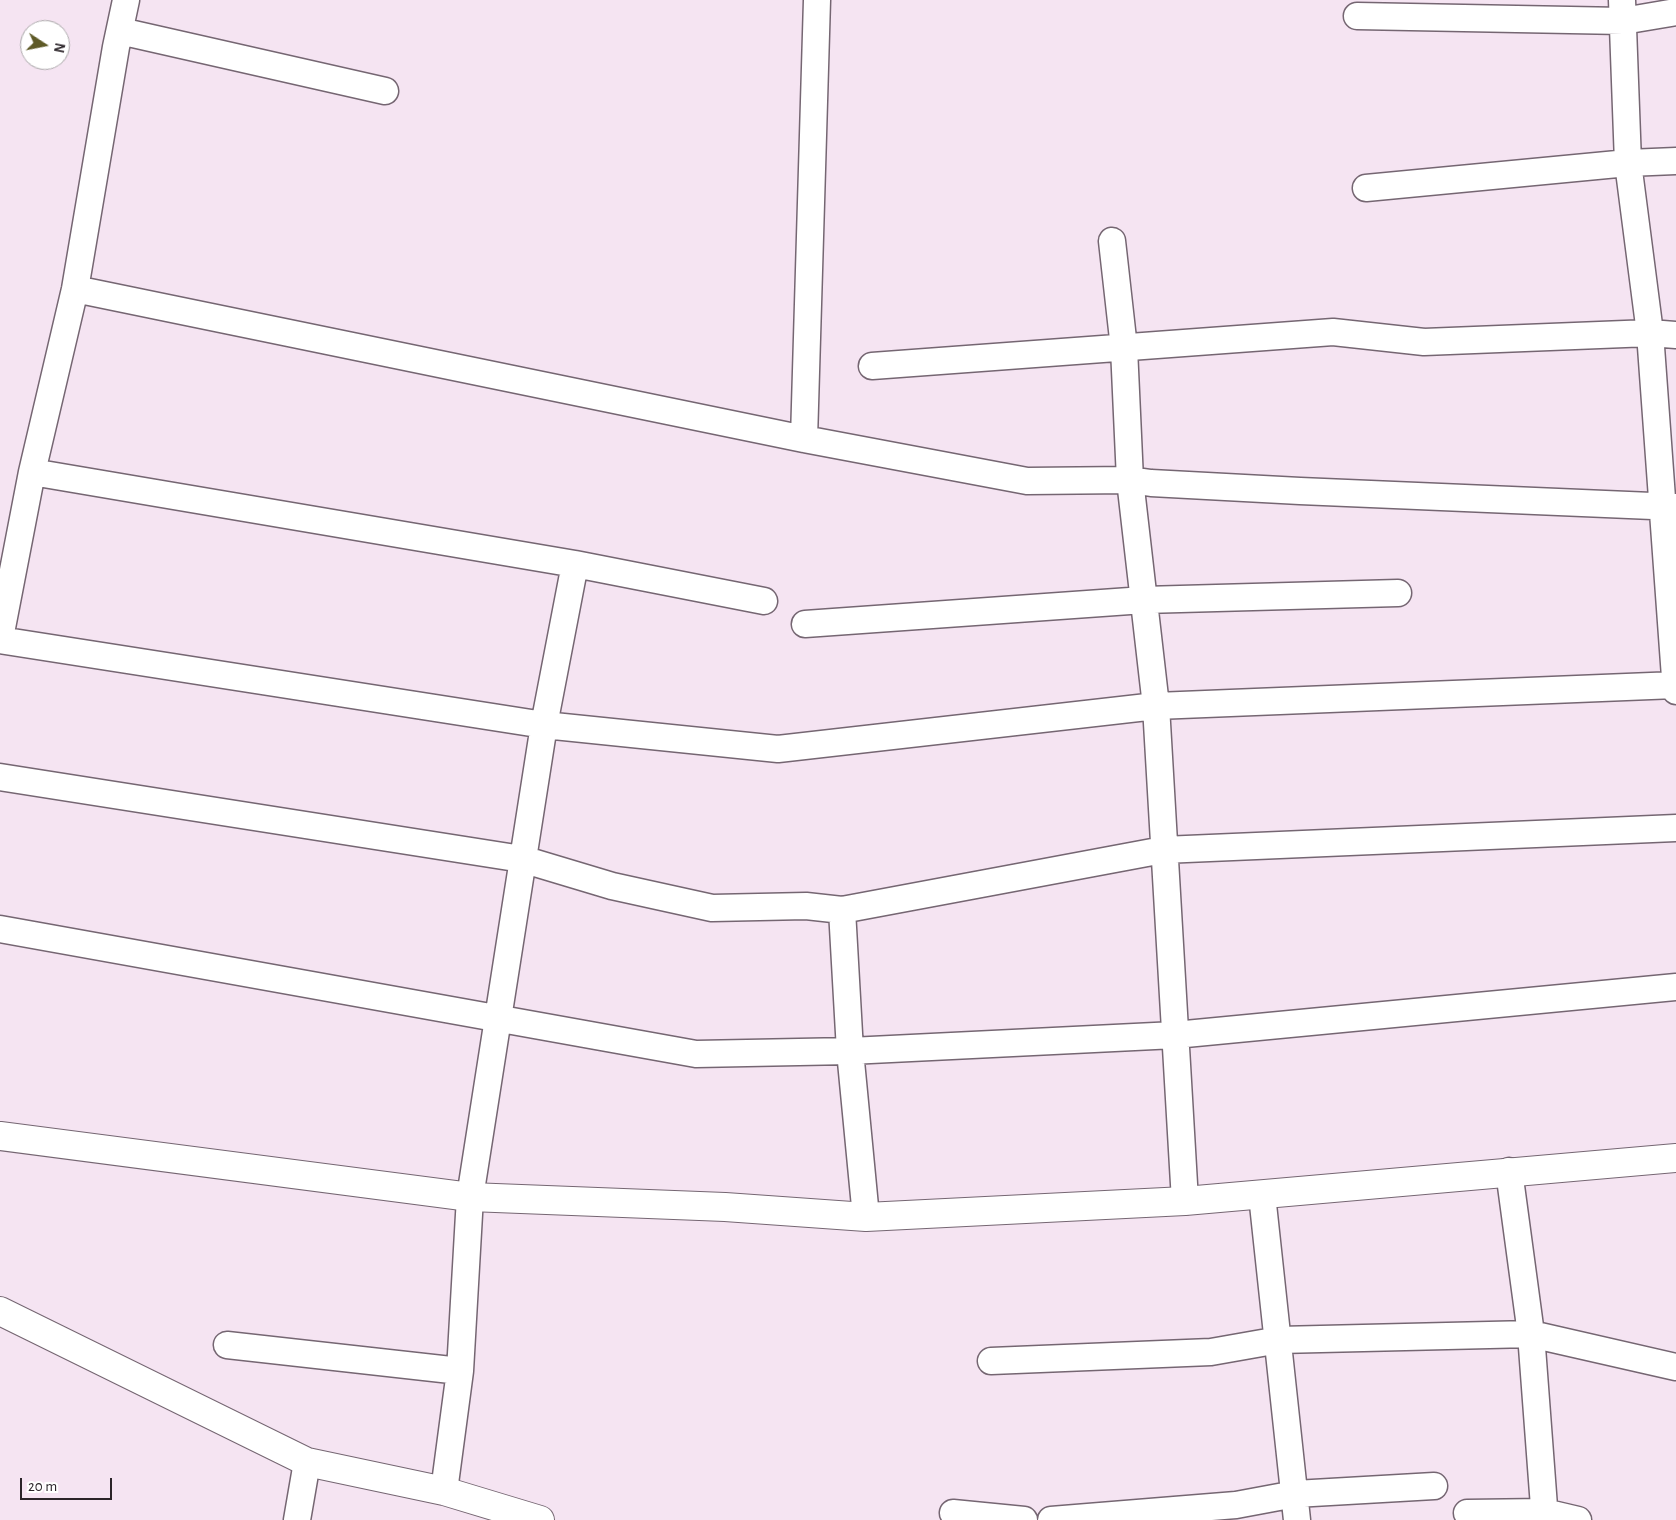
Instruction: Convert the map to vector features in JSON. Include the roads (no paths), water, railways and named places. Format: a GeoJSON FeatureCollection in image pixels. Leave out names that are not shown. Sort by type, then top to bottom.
{"type":"FeatureCollection","features":[{"type":"Feature","properties":{"kind":"street"},"geometry":{"type":"LineString","coordinates":[[126,0],[75,289],[32,472],[0,639],[544,725],[778,749],[1156,706],[1676,686]]}},
{"type":"Feature","properties":{"kind":"street"},"geometry":{"type":"LineString","coordinates":[[804,439],[817,0]]}},
{"type":"Feature","properties":{"kind":"street"},"geometry":{"type":"LineString","coordinates":[[1357,16],[1623,10],[1676,12]]}},
{"type":"Feature","properties":{"kind":"street"},"geometry":{"type":"LineString","coordinates":[[1623,10],[1628,163],[1670,507],[1676,691]]}},
{"type":"Feature","properties":{"kind":"street"},"geometry":{"type":"LineString","coordinates":[[120,31],[384,91]]}},
{"type":"Feature","properties":{"kind":"street"},"geometry":{"type":"LineString","coordinates":[[1366,188],[1628,163],[1676,161]]}},
{"type":"Feature","properties":{"kind":"street"},"geometry":{"type":"LineString","coordinates":[[1112,241],[1124,348],[1130,480],[1156,706],[1185,1201]]}},
{"type":"Feature","properties":{"kind":"street"},"geometry":{"type":"LineString","coordinates":[[75,289],[804,439],[1028,482],[1130,480],[1151,483],[1290,490],[1670,507]]}},
{"type":"Feature","properties":{"kind":"street"},"geometry":{"type":"LineString","coordinates":[[872,366],[1333,332],[1424,342],[1650,333],[1676,335]]}},
{"type":"Feature","properties":{"kind":"street"},"geometry":{"type":"LineString","coordinates":[[32,472],[574,564],[764,601]]}},
{"type":"Feature","properties":{"kind":"street"},"geometry":{"type":"LineString","coordinates":[[444,1491],[460,1371],[470,1197],[496,1018],[544,725],[574,564]]}},
{"type":"Feature","properties":{"kind":"street"},"geometry":{"type":"LineString","coordinates":[[805,624],[1144,600],[1398,593]]}},
{"type":"Feature","properties":{"kind":"street"},"geometry":{"type":"LineString","coordinates":[[0,776],[522,859],[612,886],[712,908],[806,906],[842,910],[1163,850],[1676,828]]}},
{"type":"Feature","properties":{"kind":"street"},"geometry":{"type":"LineString","coordinates":[[842,910],[850,1052],[866,1217]]}},
{"type":"Feature","properties":{"kind":"street"},"geometry":{"type":"LineString","coordinates":[[0,930],[696,1054],[850,1052],[1175,1035],[1676,987]]}},
{"type":"Feature","properties":{"kind":"street"},"geometry":{"type":"LineString","coordinates":[[0,1136],[470,1197],[726,1207],[866,1217],[1185,1201],[1509,1171],[1676,1158]]}},
{"type":"Feature","properties":{"kind":"street"},"geometry":{"type":"LineString","coordinates":[[1509,1171],[1531,1334],[1545,1516]]}},
{"type":"Feature","properties":{"kind":"street"},"geometry":{"type":"LineString","coordinates":[[1262,1195],[1297,1520]]}},
{"type":"Feature","properties":{"kind":"street"},"geometry":{"type":"LineString","coordinates":[[0,1311],[307,1462],[444,1491],[540,1520]]}},
{"type":"Feature","properties":{"kind":"street"},"geometry":{"type":"LineString","coordinates":[[991,1361],[1211,1352],[1279,1340],[1531,1334],[1676,1367]]}},
{"type":"Feature","properties":{"kind":"street"},"geometry":{"type":"LineString","coordinates":[[227,1345],[460,1371]]}},
{"type":"Feature","properties":{"kind":"street"},"geometry":{"type":"LineString","coordinates":[[297,1520],[307,1462]]}},
{"type":"Feature","properties":{"kind":"street"},"geometry":{"type":"LineString","coordinates":[[1051,1520],[1236,1505],[1295,1494],[1434,1486]]}},
{"type":"Feature","properties":{"kind":"street"},"geometry":{"type":"LineString","coordinates":[[953,1513],[1024,1520]]}},
{"type":"Feature","properties":{"kind":"street"},"geometry":{"type":"LineString","coordinates":[[1467,1513],[1545,1516],[1578,1520]]}}]}
